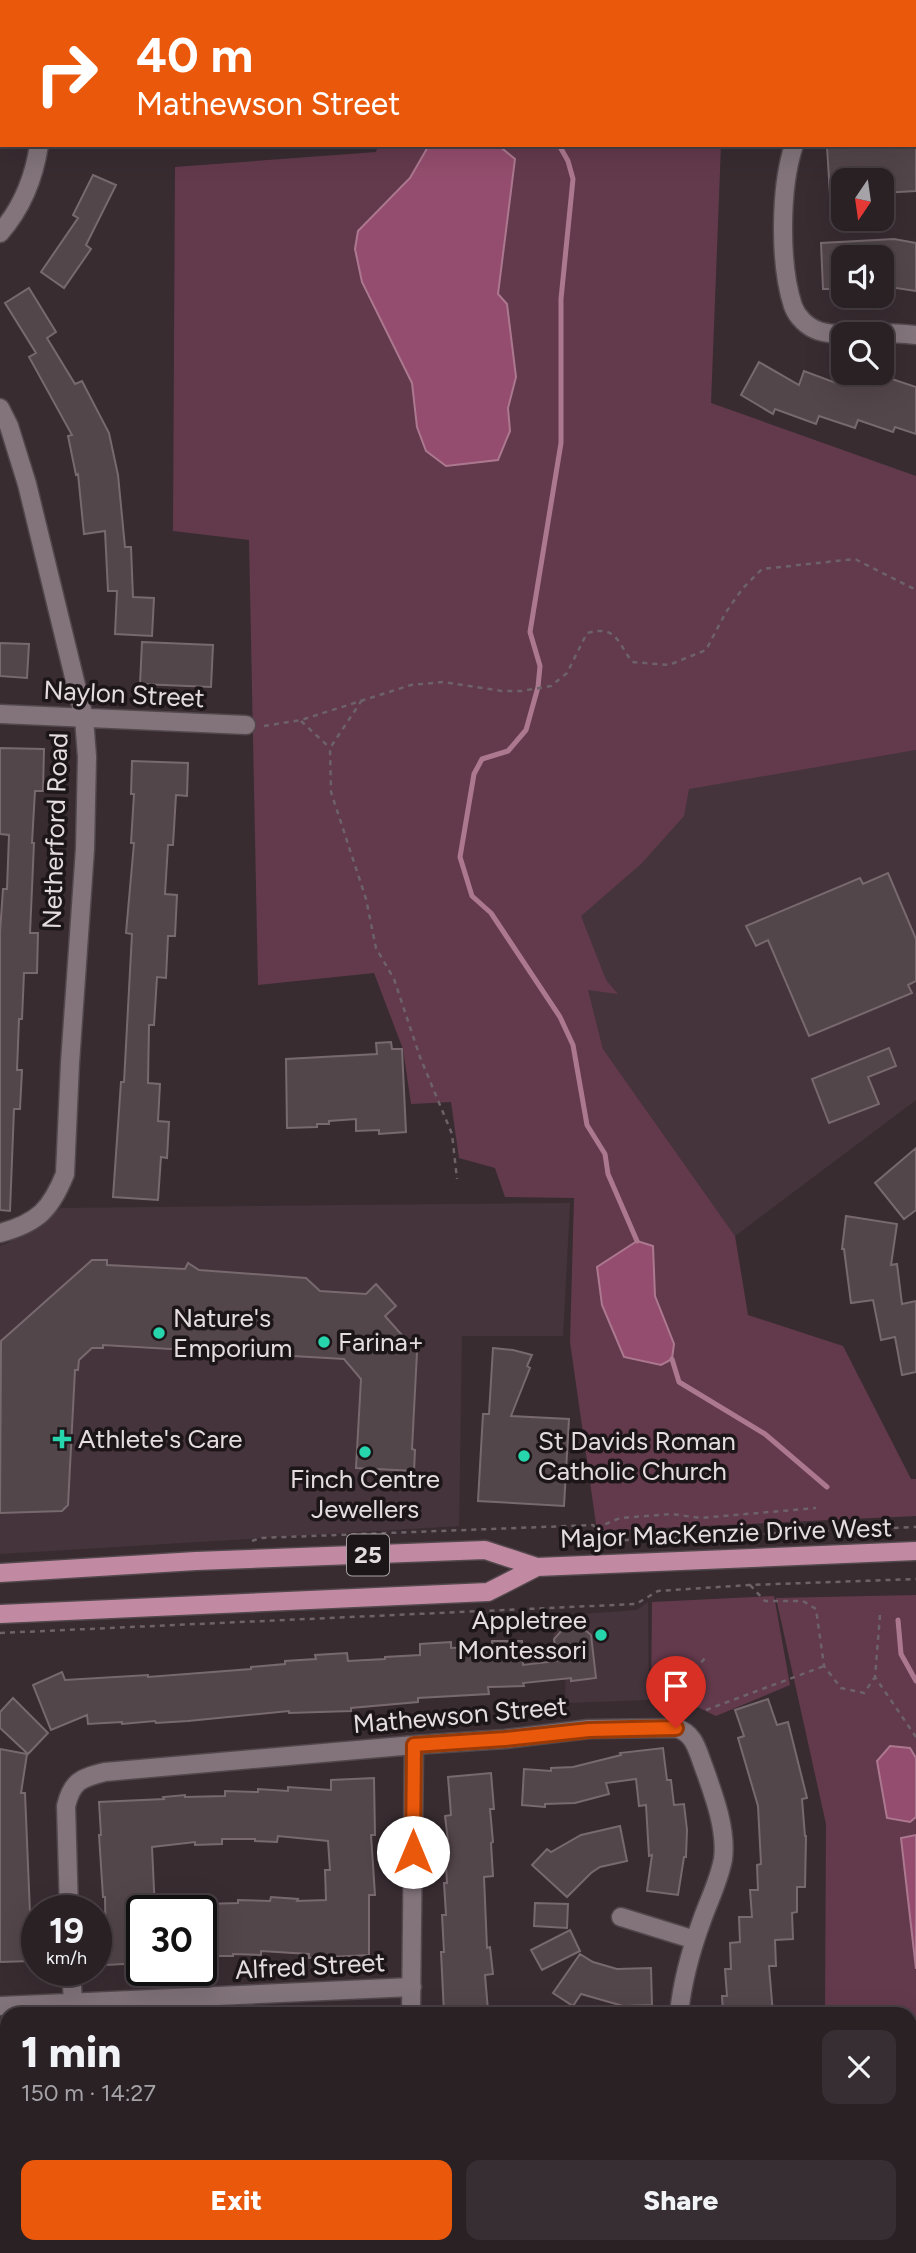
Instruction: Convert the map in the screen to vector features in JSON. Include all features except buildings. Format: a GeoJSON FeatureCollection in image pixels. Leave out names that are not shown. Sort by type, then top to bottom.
{"type":"FeatureCollection","features":[{"type":"Feature","properties":{"kind":"main road","name":"Major MacKenzie Drive West"},"geometry":{"type":"LineString","coordinates":[[0,1573],[196,1561],[485,1550],[537,1567],[916,1551]]}},
{"type":"Feature","properties":{"kind":"main road","name":"Major MacKenzie Drive West"},"geometry":{"type":"LineString","coordinates":[[0,1614],[488,1592],[537,1567]]}},
{"type":"Feature","properties":{"kind":"street"},"geometry":{"type":"LineString","coordinates":[[0,233],[12,219],[32,180],[39,147]]}},
{"type":"Feature","properties":{"kind":"street"},"geometry":{"type":"LineString","coordinates":[[793,147],[788,162],[783,202],[785,267],[793,307],[802,322],[818,331],[840,334],[916,335]]}},
{"type":"Feature","properties":{"kind":"street","name":"Netherford Road"},"geometry":{"type":"LineString","coordinates":[[0,408],[9,426],[27,484],[84,718],[87,757],[85,849],[65,1174],[45,1213],[0,1233]]}},
{"type":"Feature","properties":{"kind":"street","name":"Naylon Street"},"geometry":{"type":"LineString","coordinates":[[0,714],[246,726]]}},
{"type":"Feature","properties":{"kind":"street","name":"Mathewson Street"},"geometry":{"type":"LineString","coordinates":[[69,1895],[66,1806],[69,1792],[83,1777],[105,1772],[589,1730],[683,1730],[695,1743],[713,1794],[722,1832],[723,1858],[716,1887],[695,1940],[679,2007]]}},
{"type":"Feature","properties":{"kind":"street"},"geometry":{"type":"LineString","coordinates":[[411,2007],[414,1745]]}},
{"type":"Feature","properties":{"kind":"street"},"geometry":{"type":"LineString","coordinates":[[621,1917],[695,1940]]}},
{"type":"Feature","properties":{"kind":"street"},"geometry":{"type":"LineString","coordinates":[[72,1986],[73,2002]]}},
{"type":"Feature","properties":{"kind":"street","name":"Alfred Street"},"geometry":{"type":"LineString","coordinates":[[0,2006],[412,1987]]}},
{"type":"Feature","properties":{"kind":"path"},"geometry":{"type":"LineString","coordinates":[[246,726],[266,726],[301,720],[411,685],[443,682],[502,691],[551,686],[567,674],[587,633],[602,629],[611,632],[632,662],[669,665],[706,650],[726,612],[743,588],[762,569],[855,559],[916,590]]}},
{"type":"Feature","properties":{"kind":"path"},"geometry":{"type":"LineString","coordinates":[[362,700],[330,748],[331,792],[366,899],[376,948],[394,979],[419,1057],[452,1134],[457,1179]]}},
{"type":"Feature","properties":{"kind":"path"},"geometry":{"type":"LineString","coordinates":[[301,720],[330,748]]}},
{"type":"Feature","properties":{"kind":"path"},"geometry":{"type":"LineString","coordinates":[[596,1528],[620,1518],[672,1514],[701,1518],[816,1508]]}},
{"type":"Feature","properties":{"kind":"path"},"geometry":{"type":"LineString","coordinates":[[749,1585],[765,1601],[803,1601],[816,1609],[824,1666],[841,1688],[864,1693],[875,1677],[880,1615]]}},
{"type":"Feature","properties":{"kind":"path"},"geometry":{"type":"LineString","coordinates":[[683,1697],[690,1675],[706,1657]]}},
{"type":"Feature","properties":{"kind":"path"},"geometry":{"type":"LineString","coordinates":[[706,1710],[824,1666]]}},
{"type":"Feature","properties":{"kind":"path"},"geometry":{"type":"LineString","coordinates":[[875,1677],[916,1737]]}},
{"type":"Feature","properties":{"kind":"shaded area"},"geometry":{"type":"Polygon","coordinates":[[[377,147],[721,147],[711,403],[916,476],[916,750],[689,789],[684,816],[641,864],[581,916],[606,980],[618,994],[588,990],[603,1049],[735,1236],[748,1315],[843,1346],[911,1479],[916,1479],[916,1516],[597,1531],[570,1342],[574,1198],[505,1197],[495,1168],[459,1158],[451,1102],[411,1104],[403,1049],[374,973],[258,985],[249,540],[173,531],[175,167],[376,152],[377,147]]]}},
{"type":"Feature","properties":{"kind":"shaded area"},"geometry":{"type":"Polygon","coordinates":[[[428,147],[500,147],[515,159],[498,294],[507,304],[516,377],[508,408],[510,431],[498,460],[446,466],[426,451],[417,427],[412,383],[362,282],[355,249],[358,231],[410,178],[428,147]]]}},
{"type":"Feature","properties":{"kind":"shaded area"},"geometry":{"type":"Polygon","coordinates":[[[916,750],[916,1100],[735,1236],[603,1049],[566,907],[689,788],[916,750]]]}},
{"type":"Feature","properties":{"kind":"shaded area"},"geometry":{"type":"Polygon","coordinates":[[[570,1203],[563,1336],[462,1336],[459,1526],[0,1554],[0,1246],[61,1208],[570,1203]]]}},
{"type":"Feature","properties":{"kind":"shaded area"},"geometry":{"type":"Polygon","coordinates":[[[637,1241],[653,1246],[655,1296],[674,1344],[672,1359],[661,1365],[624,1357],[602,1305],[597,1267],[637,1241]]]}},
{"type":"Feature","properties":{"kind":"shaded area"},"geometry":{"type":"Polygon","coordinates":[[[916,1595],[916,2007],[825,2007],[826,1824],[776,1598],[916,1595]]]}},
{"type":"Feature","properties":{"kind":"shaded area"},"geometry":{"type":"Polygon","coordinates":[[[774,1596],[790,1685],[716,1716],[681,1699],[651,1699],[652,1602],[774,1596]]]}},
{"type":"Feature","properties":{"kind":"shaded area","name":"Appletree Montessori"},"geometry":{"type":"Polygon","coordinates":[[[648,1602],[649,1700],[565,1703],[566,1667],[553,1654],[554,1616],[637,1610],[648,1602]]]}},
{"type":"Feature","properties":{"kind":"shaded area"},"geometry":{"type":"Polygon","coordinates":[[[890,1746],[910,1748],[916,1758],[916,1817],[910,1822],[887,1818],[877,1761],[890,1746]]]}},
{"type":"Feature","properties":{"kind":"shaded area"},"geometry":{"type":"Polygon","coordinates":[[[916,1835],[916,1969],[901,1838],[916,1835]]]}},
{"type":"Feature","properties":{"kind":"waterway"},"geometry":{"type":"LineString","coordinates":[[560,147],[573,179],[561,299],[561,443],[530,632],[540,666],[538,687],[526,730],[508,751],[482,759],[474,774],[460,857],[472,896],[491,913],[560,1017],[573,1045],[587,1125],[605,1154],[608,1174],[637,1241]]}},
{"type":"Feature","properties":{"kind":"waterway"},"geometry":{"type":"LineString","coordinates":[[672,1359],[679,1382],[765,1434],[827,1487]]}},
{"type":"Feature","properties":{"kind":"waterway"},"geometry":{"type":"LineString","coordinates":[[898,1620],[901,1654],[916,1681]]}},
{"type":"Feature","properties":{"kind":"place","name":"Nature's Emporium"},"geometry":{"type":"Point","coordinates":[159,1333]}},
{"type":"Feature","properties":{"kind":"place","name":"Farina+"},"geometry":{"type":"Point","coordinates":[324,1342]}},
{"type":"Feature","properties":{"kind":"place","name":"Athlete's Care"},"geometry":{"type":"Point","coordinates":[62,1439]}},
{"type":"Feature","properties":{"kind":"place","name":"Finch Centre Jewellers"},"geometry":{"type":"Point","coordinates":[365,1452]}},
{"type":"Feature","properties":{"kind":"place","name":"St Davids Roman Catholic Church"},"geometry":{"type":"Point","coordinates":[524,1456]}},
{"type":"Feature","properties":{"kind":"place","name":"Appletree Montessori"},"geometry":{"type":"Point","coordinates":[601,1635]}},
{"type":"Feature","properties":{"kind":"route"},"geometry":{"type":"LineString","coordinates":[[413,1852],[414,1745],[589,1730],[676,1728]]}}]}
